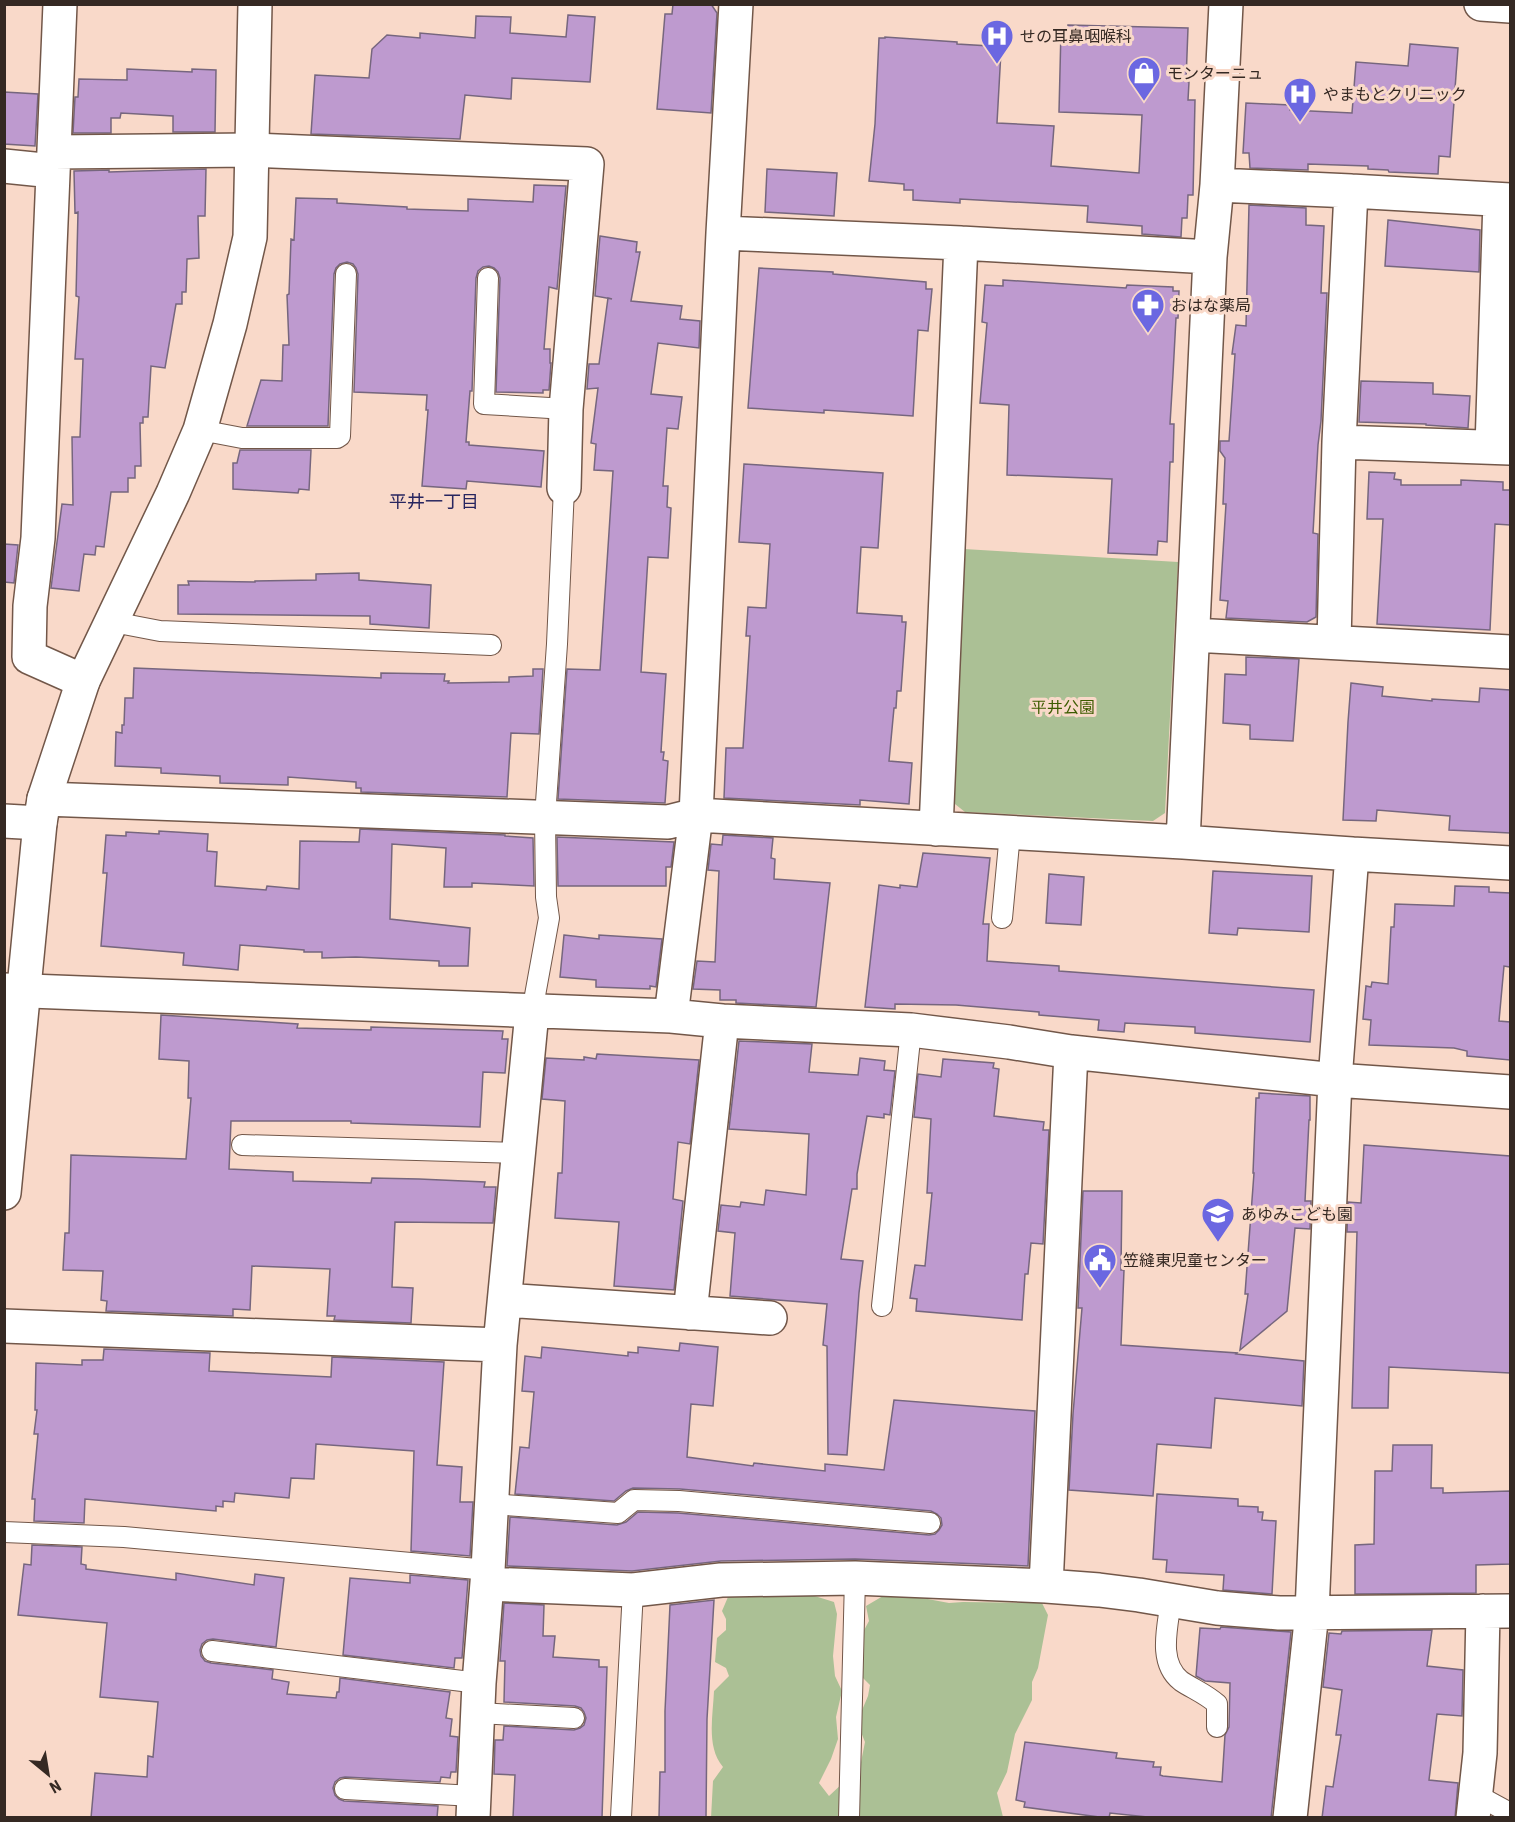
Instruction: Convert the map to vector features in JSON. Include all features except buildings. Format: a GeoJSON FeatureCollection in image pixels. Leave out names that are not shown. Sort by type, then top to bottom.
{"type":"FeatureCollection","features":[{"type":"Feature","properties":{"kind":"street"},"geometry":{"type":"LineString","coordinates":[[60,4],[38,538],[30,606],[17,643],[29,657],[83,681]]}},
{"type":"Feature","properties":{"kind":"street"},"geometry":{"type":"LineString","coordinates":[[4,1193],[14,990],[42,811],[83,681],[113,622],[200,430],[230,324],[250,237],[255,4]]}},
{"type":"Feature","properties":{"kind":"street"},"geometry":{"type":"LineString","coordinates":[[671,1016],[696,815],[736,4]]}},
{"type":"Feature","properties":{"kind":"street"},"geometry":{"type":"LineString","coordinates":[[1183,842],[1210,257],[1217,185],[1226,4]]}},
{"type":"Feature","properties":{"kind":"street"},"geometry":{"type":"LineString","coordinates":[[1481,4],[1510,6]]}},
{"type":"Feature","properties":{"kind":"street"},"geometry":{"type":"LineString","coordinates":[[4,166],[53,161],[251,150],[587,164],[567,409],[564,488]]}},
{"type":"Feature","properties":{"kind":"street"},"geometry":{"type":"LineString","coordinates":[[1217,185],[1505,200],[1501,448],[1339,442]]}},
{"type":"Feature","properties":{"kind":"street"},"geometry":{"type":"LineString","coordinates":[[1334,642],[1339,442],[1352,191]]}},
{"type":"Feature","properties":{"kind":"street"},"geometry":{"type":"LineString","coordinates":[[723,233],[1210,257]]}},
{"type":"Feature","properties":{"kind":"street"},"geometry":{"type":"LineString","coordinates":[[936,828],[961,243]]}},
{"type":"Feature","properties":{"kind":"street"},"geometry":{"type":"LineString","coordinates":[[1193,635],[1510,652]]}},
{"type":"Feature","properties":{"kind":"street"},"geometry":{"type":"LineString","coordinates":[[4,821],[42,811],[544,817],[668,822],[696,815],[1510,862]]}},
{"type":"Feature","properties":{"kind":"street"},"geometry":{"type":"LineString","coordinates":[[1290,1818],[1312,1612],[1335,1080],[1352,854]]}},
{"type":"Feature","properties":{"kind":"street"},"geometry":{"type":"LineString","coordinates":[[14,990],[671,1016],[722,1021],[911,1029],[1071,1052],[1335,1080],[1510,1092]]}},
{"type":"Feature","properties":{"kind":"street"},"geometry":{"type":"LineString","coordinates":[[473,1807],[500,1345],[532,1012]]}},
{"type":"Feature","properties":{"kind":"street"},"geometry":{"type":"LineString","coordinates":[[690,1313],[722,1021]]}},
{"type":"Feature","properties":{"kind":"street"},"geometry":{"type":"LineString","coordinates":[[1046,1586],[1071,1052]]}},
{"type":"Feature","properties":{"kind":"street"},"geometry":{"type":"LineString","coordinates":[[505,1300],[770,1318]]}},
{"type":"Feature","properties":{"kind":"street"},"geometry":{"type":"LineString","coordinates":[[4,1326],[500,1345]]}},
{"type":"Feature","properties":{"kind":"street"},"geometry":{"type":"LineString","coordinates":[[487,1577],[633,1590],[721,1580],[855,1578],[1099,1590],[1218,1608],[1279,1613],[1497,1611],[1474,1806]]}},
{"type":"Feature","properties":{"kind":"lane"},"geometry":{"type":"LineString","coordinates":[[200,430],[242,438],[337,438],[340,436],[346,274]]}},
{"type":"Feature","properties":{"kind":"lane"},"geometry":{"type":"LineString","coordinates":[[488,278],[484,404],[567,409]]}},
{"type":"Feature","properties":{"kind":"lane"},"geometry":{"type":"LineString","coordinates":[[532,1012],[549,918],[546,897],[544,817],[564,488]]}},
{"type":"Feature","properties":{"kind":"lane"},"geometry":{"type":"LineString","coordinates":[[113,622],[160,631],[491,645]]}},
{"type":"Feature","properties":{"kind":"lane"},"geometry":{"type":"LineString","coordinates":[[1002,918],[1010,833]]}},
{"type":"Feature","properties":{"kind":"lane"},"geometry":{"type":"LineString","coordinates":[[882,1306],[911,1029]]}},
{"type":"Feature","properties":{"kind":"lane"},"geometry":{"type":"LineString","coordinates":[[242,1145],[518,1153]]}},
{"type":"Feature","properties":{"kind":"lane"},"geometry":{"type":"LineString","coordinates":[[491,1504],[618,1513],[634,1500],[679,1501],[930,1523]]}},
{"type":"Feature","properties":{"kind":"lane"},"geometry":{"type":"LineString","coordinates":[[4,1532],[124,1537],[487,1577]]}},
{"type":"Feature","properties":{"kind":"lane"},"geometry":{"type":"LineString","coordinates":[[849,1818],[855,1578]]}},
{"type":"Feature","properties":{"kind":"lane"},"geometry":{"type":"LineString","coordinates":[[621,1817],[633,1590]]}},
{"type":"Feature","properties":{"kind":"lane"},"geometry":{"type":"LineString","coordinates":[[1171,1600],[1166,1653],[1169,1666],[1180,1680],[1217,1704],[1216,1727]]}},
{"type":"Feature","properties":{"kind":"lane"},"geometry":{"type":"LineString","coordinates":[[212,1651],[478,1698],[574,1718]]}},
{"type":"Feature","properties":{"kind":"lane"},"geometry":{"type":"LineString","coordinates":[[345,1789],[473,1807]]}},
{"type":"Feature","properties":{"kind":"lane"},"geometry":{"type":"LineString","coordinates":[[1474,1806],[1510,1813]]}},
{"type":"Feature","properties":{"kind":"green space","name":"平井公園"},"geometry":{"type":"Polygon","coordinates":[[[964,549],[1178,562],[1165,813],[1153,821],[965,812],[950,800],[964,549]]]}},
{"type":"Feature","properties":{"kind":"green space"},"geometry":{"type":"Polygon","coordinates":[[[751,1593],[805,1593],[834,1602],[837,1614],[833,1656],[835,1676],[842,1691],[836,1717],[838,1739],[819,1783],[829,1796],[860,1767],[865,1742],[857,1722],[870,1685],[858,1668],[864,1646],[862,1634],[869,1621],[866,1606],[883,1596],[917,1597],[949,1603],[1042,1603],[1048,1615],[1038,1668],[1032,1682],[1032,1700],[1015,1734],[1007,1772],[997,1793],[1003,1817],[711,1818],[713,1781],[723,1767],[712,1741],[714,1691],[729,1676],[726,1668],[715,1662],[717,1638],[726,1630],[726,1619],[722,1611],[728,1597],[751,1593]]]}},
{"type":"Feature","properties":{"kind":"place","name":"せの耳鼻咽喉科"},"geometry":{"type":"Point","coordinates":[997,65]}},
{"type":"Feature","properties":{"kind":"place","name":"モンターニュ"},"geometry":{"type":"Point","coordinates":[1144,102]}},
{"type":"Feature","properties":{"kind":"place","name":"やまもとクリニック"},"geometry":{"type":"Point","coordinates":[1300,123]}},
{"type":"Feature","properties":{"kind":"place","name":"おはな薬局"},"geometry":{"type":"Point","coordinates":[1148,334]}},
{"type":"Feature","properties":{"kind":"place","name":"あゆみこども園"},"geometry":{"type":"Point","coordinates":[1218,1243]}},
{"type":"Feature","properties":{"kind":"place","name":"笠縫東児童センター"},"geometry":{"type":"Point","coordinates":[1100,1289]}},
{"type":"Feature","properties":{"kind":"district","name":"平井一丁目"},"geometry":{"type":"Point","coordinates":[434,502]}}]}
